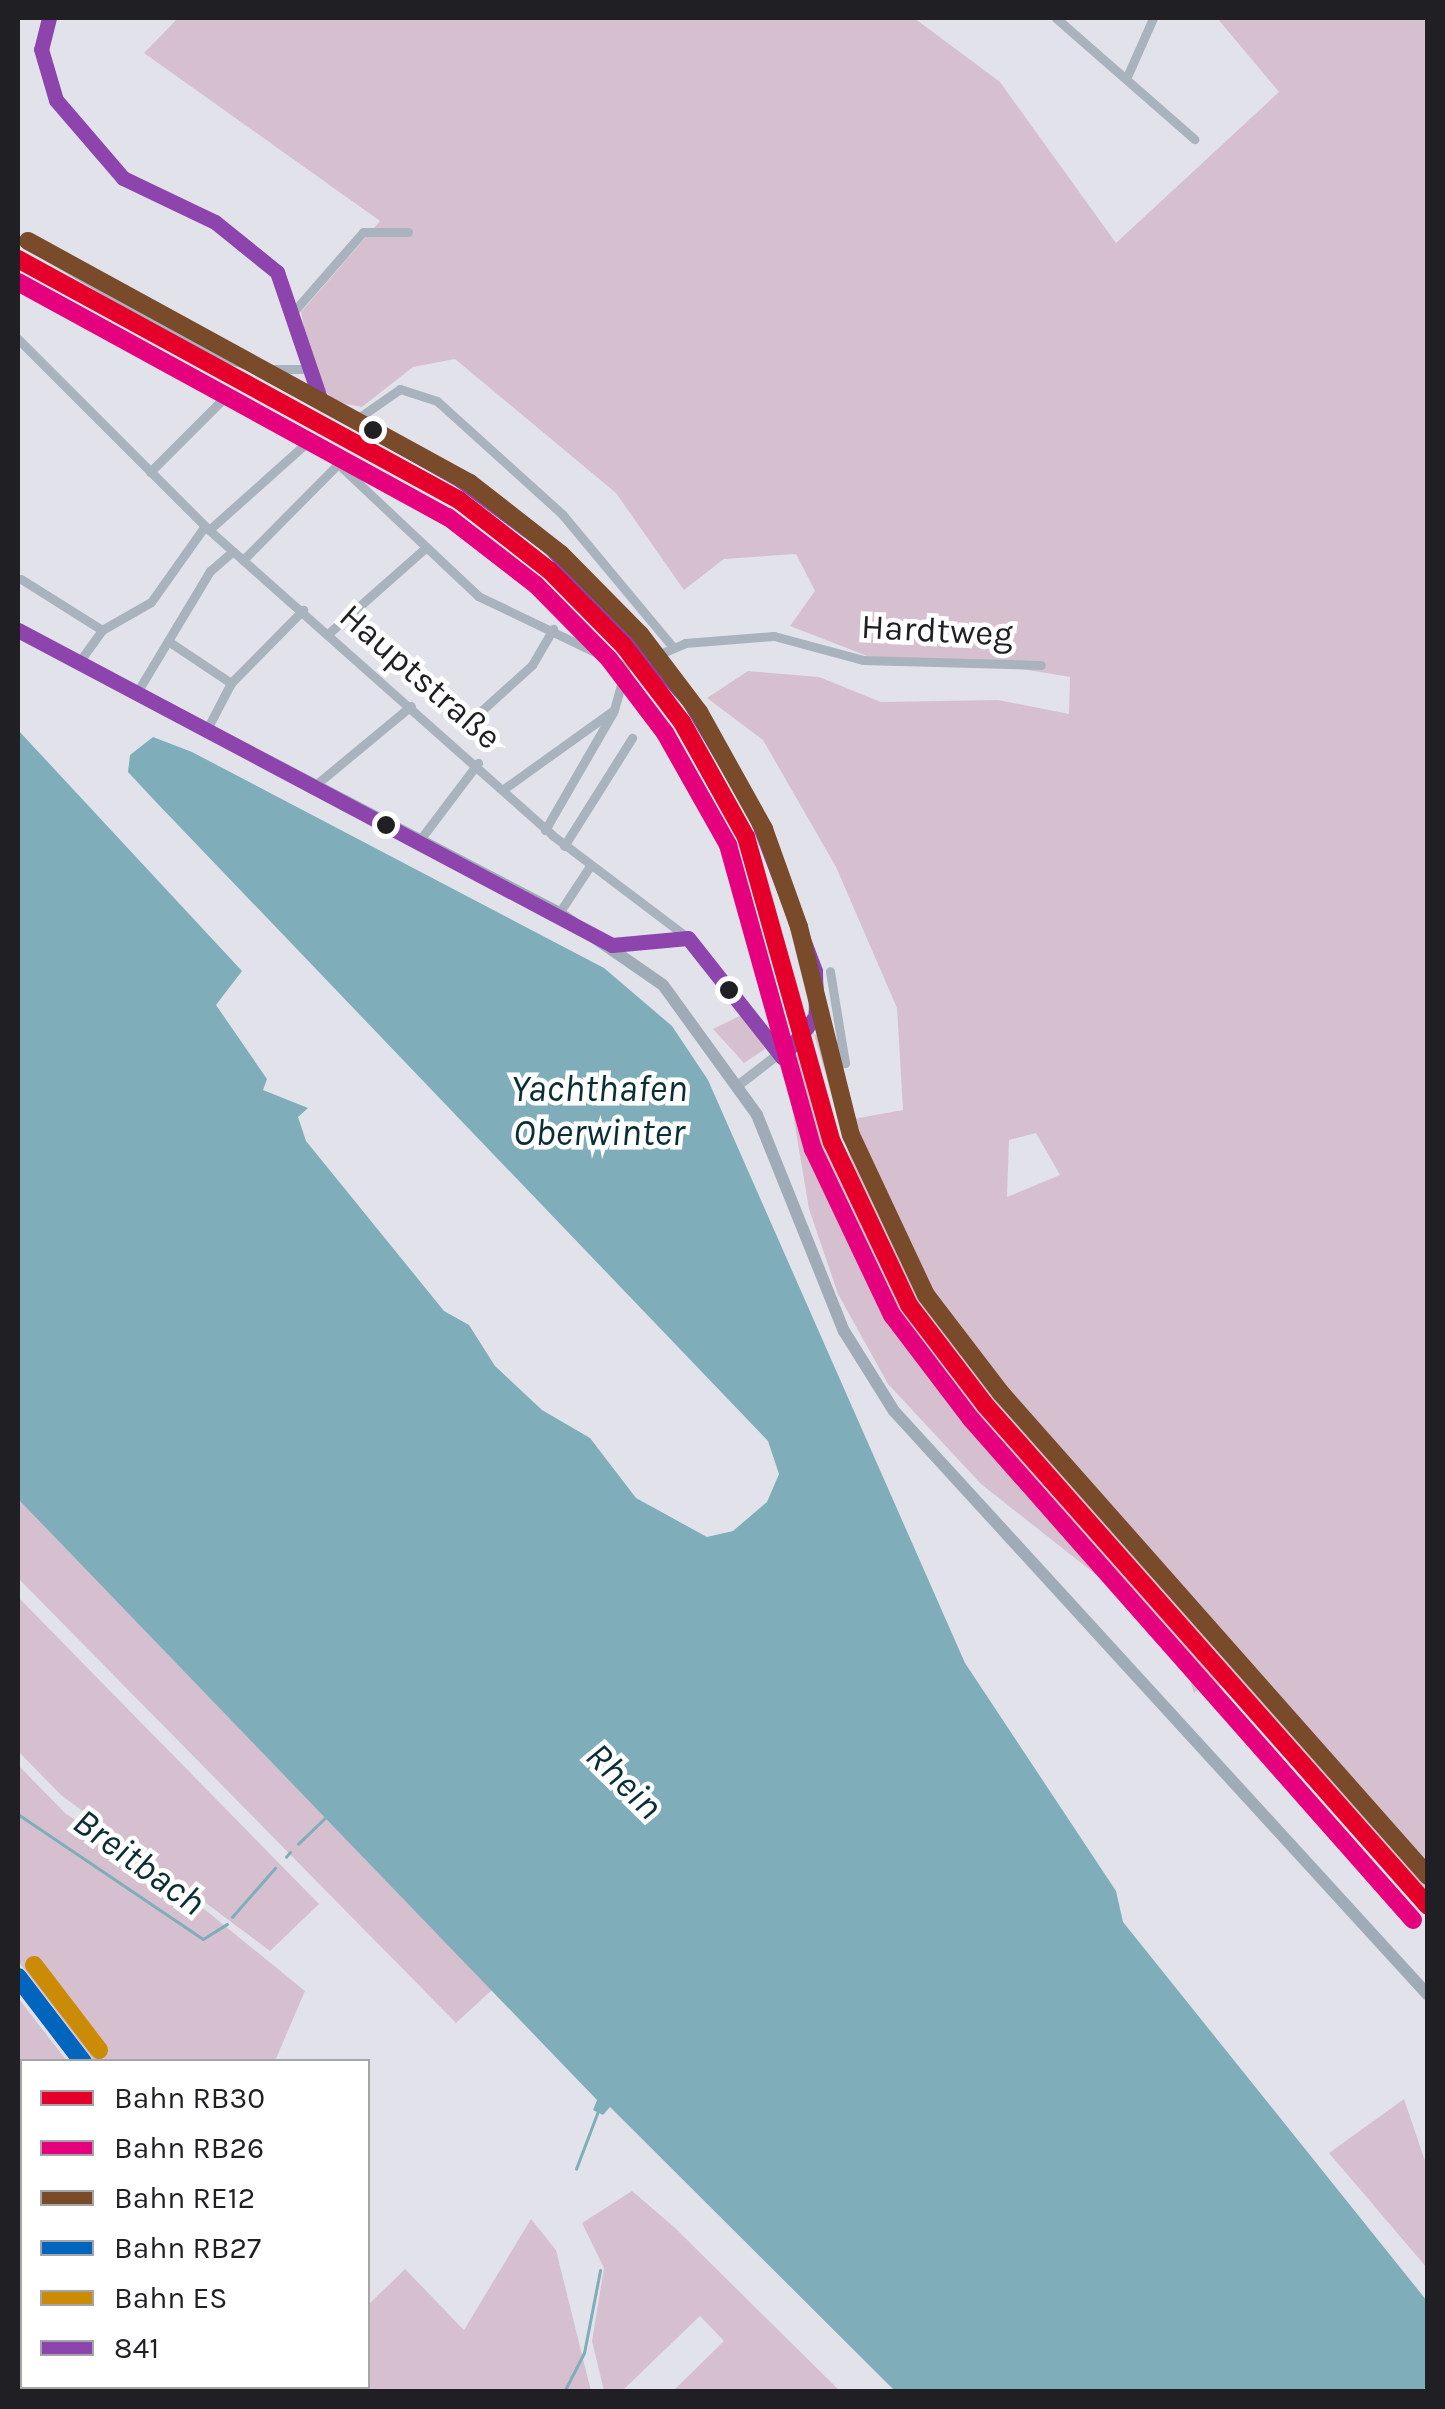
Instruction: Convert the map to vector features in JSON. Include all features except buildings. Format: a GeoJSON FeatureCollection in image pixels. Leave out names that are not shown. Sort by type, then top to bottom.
{"type":"FeatureCollection","features":[{"type":"Feature","properties":{"kind":"main road"},"geometry":{"type":"LineString","coordinates":[[18,630],[559,913],[612,946],[685,1010],[740,1084],[852,1346],[978,1504],[1428,1995]]}},
{"type":"Feature","properties":{"kind":"street"},"geometry":{"type":"LineString","coordinates":[[48,18],[41,49],[49,85],[103,160],[137,188],[241,238],[277,272],[295,310],[303,369],[321,401],[520,523],[655,656],[754,811],[815,972],[816,1016],[845,1063],[830,971]]}},
{"type":"Feature","properties":{"kind":"street"},"geometry":{"type":"LineString","coordinates":[[1056,18],[1194,139]]}},
{"type":"Feature","properties":{"kind":"street"},"geometry":{"type":"LineString","coordinates":[[1126,79],[1153,18]]}},
{"type":"Feature","properties":{"kind":"street"},"geometry":{"type":"LineString","coordinates":[[295,310],[363,232],[408,232]]}},
{"type":"Feature","properties":{"kind":"street"},"geometry":{"type":"LineString","coordinates":[[18,239],[211,354],[260,369],[303,369]]}},
{"type":"Feature","properties":{"kind":"street","name":"Hauptstraße"},"geometry":{"type":"LineString","coordinates":[[18,339],[207,528],[478,763],[545,830],[688,938],[782,1058]]}},
{"type":"Feature","properties":{"kind":"street"},"geometry":{"type":"LineString","coordinates":[[354,421],[400,389],[437,401],[562,514],[672,646]]}},
{"type":"Feature","properties":{"kind":"street"},"geometry":{"type":"LineString","coordinates":[[150,472],[228,394]]}},
{"type":"Feature","properties":{"kind":"street"},"geometry":{"type":"LineString","coordinates":[[79,662],[102,630],[151,602],[207,528],[304,445],[338,464],[422,550],[478,596],[553,629],[631,674],[568,800],[545,830]]}},
{"type":"Feature","properties":{"kind":"street"},"geometry":{"type":"LineString","coordinates":[[243,560],[338,464]]}},
{"type":"Feature","properties":{"kind":"street"},"geometry":{"type":"LineString","coordinates":[[329,634],[422,550]]}},
{"type":"Feature","properties":{"kind":"street"},"geometry":{"type":"LineString","coordinates":[[136,694],[168,641],[234,551]]}},
{"type":"Feature","properties":{"kind":"street"},"geometry":{"type":"LineString","coordinates":[[20,579],[102,630]]}},
{"type":"Feature","properties":{"kind":"street"},"geometry":{"type":"LineString","coordinates":[[206,731],[231,683],[302,610]]}},
{"type":"Feature","properties":{"kind":"street"},"geometry":{"type":"LineString","coordinates":[[469,722],[532,665],[553,629]]}},
{"type":"Feature","properties":{"kind":"street","name":"Hardtweg"},"geometry":{"type":"LineString","coordinates":[[655,656],[672,646],[774,636],[863,660],[1041,665]]}},
{"type":"Feature","properties":{"kind":"street"},"geometry":{"type":"LineString","coordinates":[[168,641],[231,683]]}},
{"type":"Feature","properties":{"kind":"street"},"geometry":{"type":"LineString","coordinates":[[314,787],[415,709]]}},
{"type":"Feature","properties":{"kind":"street"},"geometry":{"type":"LineString","coordinates":[[505,788],[614,710]]}},
{"type":"Feature","properties":{"kind":"street"},"geometry":{"type":"LineString","coordinates":[[564,846],[632,738]]}},
{"type":"Feature","properties":{"kind":"street"},"geometry":{"type":"LineString","coordinates":[[419,841],[478,763]]}},
{"type":"Feature","properties":{"kind":"street"},"geometry":{"type":"LineString","coordinates":[[559,913],[590,866]]}},
{"type":"Feature","properties":{"kind":"street"},"geometry":{"type":"LineString","coordinates":[[612,946],[688,938]]}},
{"type":"Feature","properties":{"kind":"street"},"geometry":{"type":"LineString","coordinates":[[740,1084],[782,1058],[816,1016]]}},
{"type":"Feature","properties":{"kind":"shaded area"},"geometry":{"type":"Polygon","coordinates":[[[178,18],[914,18],[1000,82],[1116,243],[1279,92],[1217,18],[1427,18],[1427,1893],[992,1400],[917,1300],[858,1185],[814,1034],[823,1037],[853,1119],[903,1110],[897,1008],[836,867],[763,740],[707,698],[748,671],[819,677],[881,702],[998,700],[1069,714],[1070,677],[987,663],[893,666],[790,626],[815,591],[796,554],[724,559],[684,590],[616,493],[455,359],[413,367],[362,407],[335,402],[314,377],[301,312],[380,221],[144,53],[178,18]],[[1036,1133],[1009,1140],[1007,1197],[1060,1175],[1036,1133]]]}},
{"type":"Feature","properties":{"kind":"shaded area"},"geometry":{"type":"Polygon","coordinates":[[[744,1014],[765,1049],[744,1063],[713,1029],[744,1014]]]}},
{"type":"Feature","properties":{"kind":"shaded area"},"geometry":{"type":"Polygon","coordinates":[[[802,1049],[845,1190],[921,1332],[1223,1682],[1217,1688],[1210,1680],[1194,1693],[1187,1670],[1104,1581],[981,1484],[888,1384],[838,1294],[809,1209],[785,1067],[802,1049]]]}},
{"type":"Feature","properties":{"kind":"shaded area"},"geometry":{"type":"Polygon","coordinates":[[[18,1499],[492,1990],[456,2023],[18,1578],[18,1499]]]}},
{"type":"Feature","properties":{"kind":"shaded area"},"geometry":{"type":"Polygon","coordinates":[[[18,1597],[319,1904],[270,1951],[61,1795],[18,1751],[18,1597]]]}},
{"type":"Feature","properties":{"kind":"shaded area"},"geometry":{"type":"Polygon","coordinates":[[[18,1765],[66,1814],[171,1882],[305,1991],[276,2059],[92,2059],[18,1961],[18,1765]]]}},
{"type":"Feature","properties":{"kind":"shaded area"},"geometry":{"type":"Polygon","coordinates":[[[18,1997],[65,2059],[20,2059],[18,2069],[18,1997]]]}},
{"type":"Feature","properties":{"kind":"shaded area"},"geometry":{"type":"Polygon","coordinates":[[[1404,2099],[1427,2167],[1427,2268],[1329,2153],[1404,2099]]]}},
{"type":"Feature","properties":{"kind":"shaded area"},"geometry":{"type":"Polygon","coordinates":[[[632,2191],[673,2226],[840,2391],[673,2391],[724,2341],[700,2316],[622,2391],[604,2391],[592,2341],[604,2268],[582,2223],[632,2191]]]}},
{"type":"Feature","properties":{"kind":"shaded area"},"geometry":{"type":"Polygon","coordinates":[[[531,2219],[556,2250],[591,2391],[343,2391],[370,2389],[370,2303],[405,2269],[464,2330],[531,2219]]]}},
{"type":"Feature","properties":{"kind":"water"},"geometry":{"type":"Polygon","coordinates":[[[18,730],[242,971],[216,1005],[267,1079],[263,1090],[308,1108],[298,1117],[306,1141],[444,1311],[469,1325],[495,1366],[542,1410],[590,1438],[636,1498],[707,1537],[733,1531],[767,1502],[779,1474],[768,1441],[128,772],[130,755],[153,737],[192,752],[604,968],[672,1026],[708,1080],[965,1663],[1116,1891],[1123,1922],[1427,2301],[1427,2391],[895,2391],[610,2107],[603,2115],[593,2110],[597,2100],[18,1499],[18,730]]]}},
{"type":"Feature","properties":{"kind":"waterway","name":"Breitbach"},"geometry":{"type":"LineString","coordinates":[[18,1814],[203,1939],[227,1924]]}},
{"type":"Feature","properties":{"kind":"waterway","name":"Breitbach"},"geometry":{"type":"LineString","coordinates":[[298,1844],[326,1817]]}},
{"type":"Feature","properties":{"kind":"waterway"},"geometry":{"type":"LineString","coordinates":[[286,1857],[290,1852]]}},
{"type":"Feature","properties":{"kind":"waterway","name":"Breitbach"},"geometry":{"type":"LineString","coordinates":[[232,1917],[275,1868]]}},
{"type":"Feature","properties":{"kind":"waterway"},"geometry":{"type":"LineString","coordinates":[[576,2169],[598,2111]]}},
{"type":"Feature","properties":{"kind":"waterway"},"geometry":{"type":"LineString","coordinates":[[564,2392],[584,2353],[600,2271]]}},
{"type":"Feature","properties":{"kind":"rail line","name":"RE12"},"geometry":{"type":"LineString","coordinates":[[28,241],[470,483],[561,554],[640,634],[699,712],[764,829],[799,927],[851,1135],[926,1295],[1001,1393],[1428,1876]]}},
{"type":"Feature","properties":{"kind":"rail line","name":"RB30"},"geometry":{"type":"LineString","coordinates":[[18,259],[459,500],[549,570],[624,646],[682,722],[746,837],[832,1142],[909,1305],[986,1406],[1428,1906]]}},
{"type":"Feature","properties":{"kind":"rail line","name":"RB26"},"geometry":{"type":"LineString","coordinates":[[18,282],[448,517],[536,585],[609,659],[665,733],[728,845],[813,1149],[892,1315],[971,1419],[1413,1920]]}},
{"type":"Feature","properties":{"kind":"rail line","name":"ES"},"geometry":{"type":"LineString","coordinates":[[34,1965],[99,2050]]}},
{"type":"Feature","properties":{"kind":"rail line","name":"RB27"},"geometry":{"type":"LineString","coordinates":[[18,1977],[81,2059]]}},
{"type":"Feature","properties":{"kind":"transit line","name":"841"},"geometry":{"type":"LineString","coordinates":[[49,18],[41,49],[56,100],[123,178],[215,222],[277,272],[321,401],[460,480],[550,547],[689,701],[754,811],[815,971],[816,1016],[782,1057]]}},
{"type":"Feature","properties":{"kind":"transit line","name":"841"},"geometry":{"type":"LineString","coordinates":[[18,630],[612,945]]}},
{"type":"Feature","properties":{"kind":"transit line","name":"841"},"geometry":{"type":"LineString","coordinates":[[688,938],[782,1057]]}},
{"type":"Feature","properties":{"kind":"transit line","name":"841"},"geometry":{"type":"LineString","coordinates":[[612,945],[688,938]]}},
{"type":"Feature","properties":{"kind":"water label","name":"Yachthafen Oberwinter"},"geometry":{"type":"Point","coordinates":[599,1111]}},
{"type":"Feature","properties":{"kind":"water label","name":"Rhein"},"geometry":{"type":"Point","coordinates":[624,1781]}}]}
